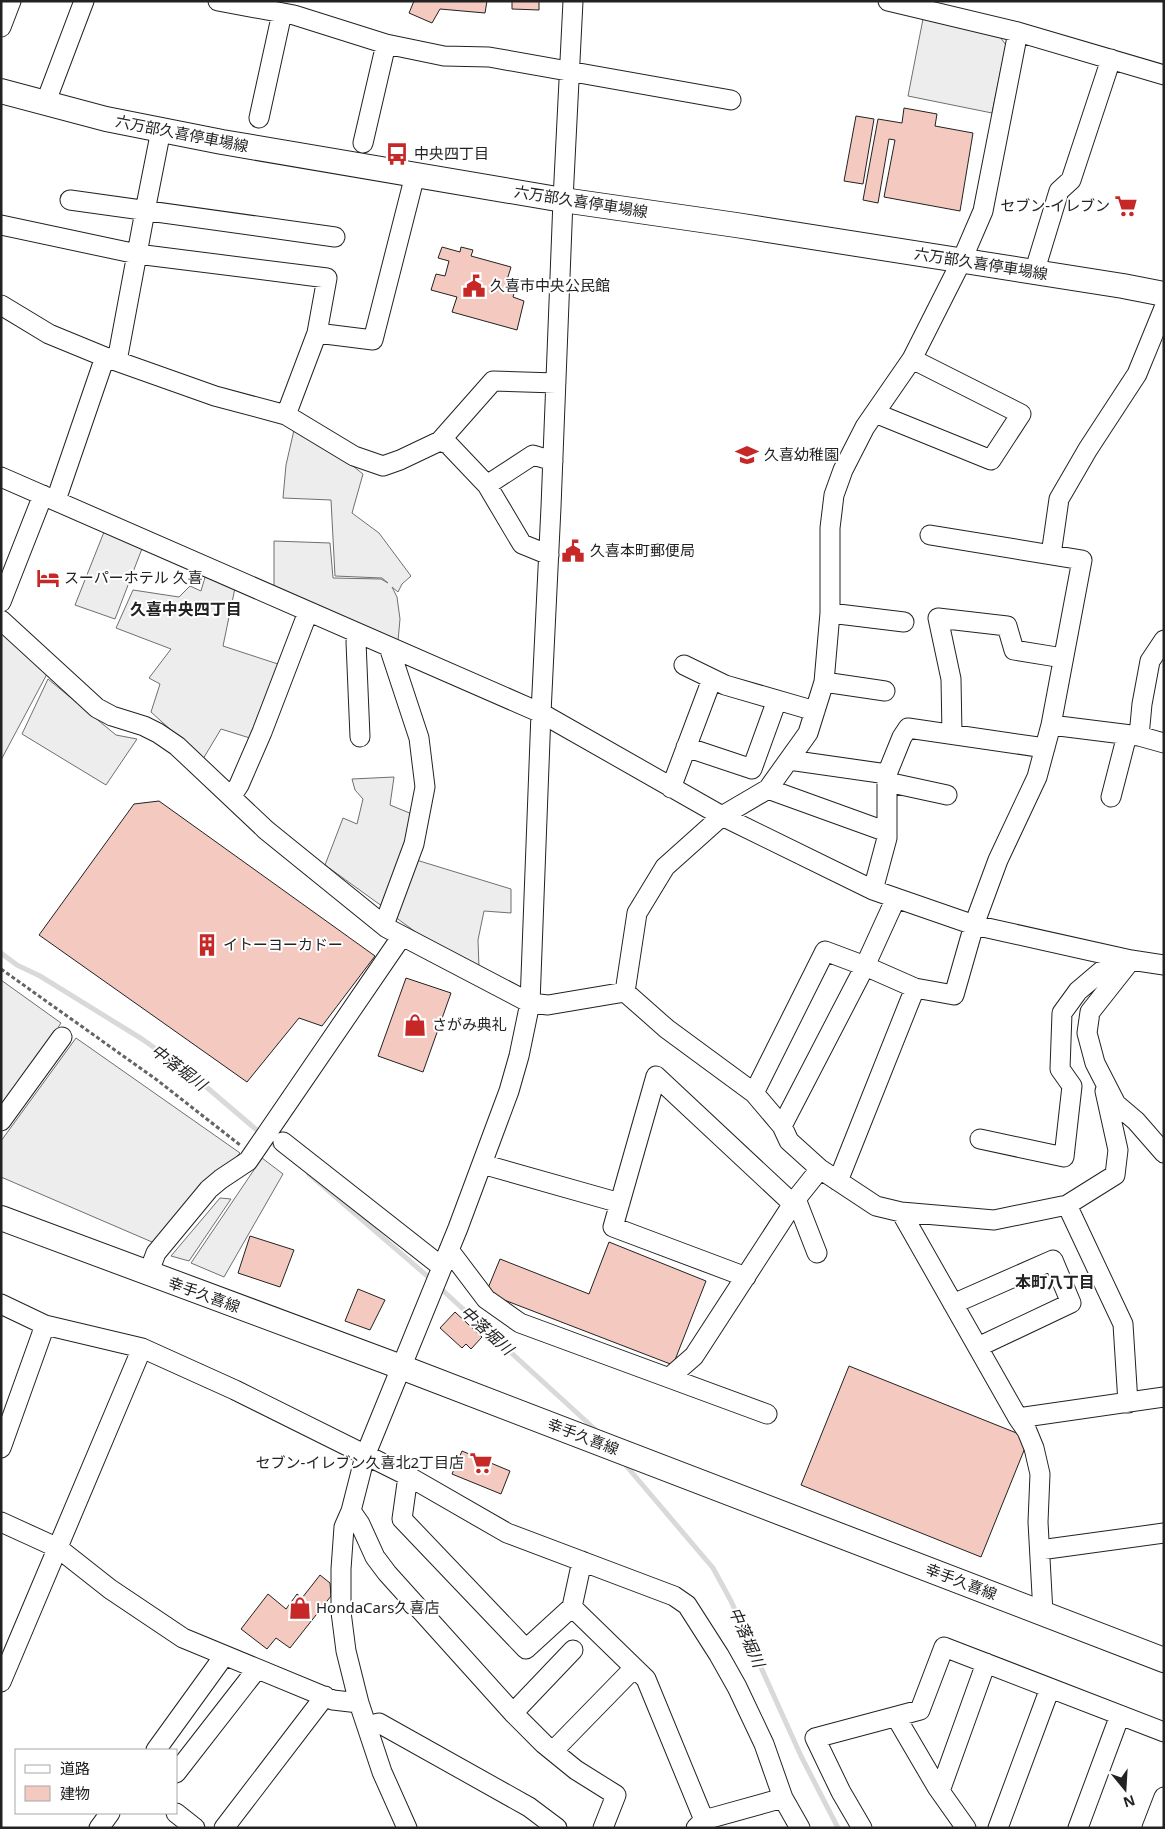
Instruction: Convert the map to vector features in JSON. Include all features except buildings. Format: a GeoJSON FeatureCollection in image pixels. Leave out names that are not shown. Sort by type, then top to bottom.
{"type":"FeatureCollection","features":[{"type":"Feature","properties":{"kind":"main road","name":"六万部久喜停車場線"},"geometry":{"type":"LineString","coordinates":[[1,91],[106,119],[414,176],[736,225],[1164,294]]}},
{"type":"Feature","properties":{"kind":"main road","name":"幸手久喜線"},"geometry":{"type":"LineString","coordinates":[[1,1218],[401,1367],[1164,1660]]}},
{"type":"Feature","properties":{"kind":"street"},"geometry":{"type":"LineString","coordinates":[[1,27],[11,1]]}},
{"type":"Feature","properties":{"kind":"street"},"geometry":{"type":"LineString","coordinates":[[45,104],[84,1]]}},
{"type":"Feature","properties":{"kind":"street"},"geometry":{"type":"LineString","coordinates":[[218,1],[294,15],[386,44],[444,56],[489,57],[731,100]]}},
{"type":"Feature","properties":{"kind":"street"},"geometry":{"type":"LineString","coordinates":[[407,1828],[382,1772],[359,1703],[346,1651],[341,1612],[341,1569],[344,1527],[351,1512],[365,1456],[446,1258],[509,1091],[519,1056],[530,1003],[568,71],[573,1]]}},
{"type":"Feature","properties":{"kind":"street"},"geometry":{"type":"LineString","coordinates":[[888,1],[1018,32],[1164,75]]}},
{"type":"Feature","properties":{"kind":"street"},"geometry":{"type":"LineString","coordinates":[[259,118],[282,13]]}},
{"type":"Feature","properties":{"kind":"street"},"geometry":{"type":"LineString","coordinates":[[624,992],[637,913],[665,867],[722,816],[768,789],[808,733],[824,682],[830,613],[830,528],[834,495],[865,427],[912,360],[961,262],[983,211],[1018,32]]}},
{"type":"Feature","properties":{"kind":"street"},"geometry":{"type":"LineString","coordinates":[[363,143],[386,44]]}},
{"type":"Feature","properties":{"kind":"street"},"geometry":{"type":"LineString","coordinates":[[1034,273],[1058,191],[1071,180],[1111,59]]}},
{"type":"Feature","properties":{"kind":"street"},"geometry":{"type":"LineString","coordinates":[[1,602],[111,359],[137,254],[162,130]]}},
{"type":"Feature","properties":{"kind":"street"},"geometry":{"type":"LineString","coordinates":[[317,333],[374,340],[414,176]]}},
{"type":"Feature","properties":{"kind":"street"},"geometry":{"type":"LineString","coordinates":[[70,200],[144,212],[335,237]]}},
{"type":"Feature","properties":{"kind":"street"},"geometry":{"type":"LineString","coordinates":[[1,225],[137,254],[327,278],[317,333],[286,415]]}},
{"type":"Feature","properties":{"kind":"street"},"geometry":{"type":"LineString","coordinates":[[1,305],[49,334],[111,359],[215,396],[286,415],[354,456],[383,466],[440,441],[493,381],[556,383]]}},
{"type":"Feature","properties":{"kind":"street"},"geometry":{"type":"LineString","coordinates":[[1051,555],[1059,499],[1088,449],[1137,374],[1164,308]]}},
{"type":"Feature","properties":{"kind":"street"},"geometry":{"type":"LineString","coordinates":[[875,413],[991,460],[1021,414],[912,360]]}},
{"type":"Feature","properties":{"kind":"street"},"geometry":{"type":"LineString","coordinates":[[440,441],[448,444],[487,485],[522,544],[549,555]]}},
{"type":"Feature","properties":{"kind":"street"},"geometry":{"type":"LineString","coordinates":[[487,485],[533,455],[553,461]]}},
{"type":"Feature","properties":{"kind":"street"},"geometry":{"type":"LineString","coordinates":[[1,477],[541,713],[722,816],[873,890],[974,925],[1125,959],[1164,965]]}},
{"type":"Feature","properties":{"kind":"street"},"geometry":{"type":"LineString","coordinates":[[754,1093],[825,951],[915,988],[954,995],[974,925],[998,860],[1037,778],[1051,724],[1082,560],[930,535]]}},
{"type":"Feature","properties":{"kind":"street"},"geometry":{"type":"LineString","coordinates":[[231,797],[239,785],[262,732],[308,612]]}},
{"type":"Feature","properties":{"kind":"street"},"geometry":{"type":"LineString","coordinates":[[830,613],[904,622]]}},
{"type":"Feature","properties":{"kind":"street"},"geometry":{"type":"LineString","coordinates":[[952,734],[951,679],[938,618],[1006,626],[1014,650],[1063,658]]}},
{"type":"Feature","properties":{"kind":"street"},"geometry":{"type":"LineString","coordinates":[[1,620],[97,708],[112,716],[129,720],[158,733],[177,746],[266,830],[384,925],[402,936],[530,1003],[548,1005],[624,992]]}},
{"type":"Feature","properties":{"kind":"street"},"geometry":{"type":"LineString","coordinates":[[357,633],[360,737]]}},
{"type":"Feature","properties":{"kind":"street"},"geometry":{"type":"LineString","coordinates":[[1111,796],[1133,736],[1142,704],[1150,661],[1164,640]]}},
{"type":"Feature","properties":{"kind":"street"},"geometry":{"type":"LineString","coordinates":[[384,925],[414,844],[424,787],[420,738],[389,647]]}},
{"type":"Feature","properties":{"kind":"street"},"geometry":{"type":"LineString","coordinates":[[684,665],[725,685],[815,711]]}},
{"type":"Feature","properties":{"kind":"street"},"geometry":{"type":"LineString","coordinates":[[671,788],[712,678]]}},
{"type":"Feature","properties":{"kind":"street"},"geometry":{"type":"LineString","coordinates":[[824,682],[885,691]]}},
{"type":"Feature","properties":{"kind":"street"},"geometry":{"type":"LineString","coordinates":[[686,747],[752,768],[777,700]]}},
{"type":"Feature","properties":{"kind":"street"},"geometry":{"type":"LineString","coordinates":[[1051,724],[1133,736],[1164,743]]}},
{"type":"Feature","properties":{"kind":"street"},"geometry":{"type":"LineString","coordinates":[[873,890],[887,832],[887,778],[902,737],[908,728],[1045,748]]}},
{"type":"Feature","properties":{"kind":"street"},"geometry":{"type":"LineString","coordinates":[[789,760],[887,778],[947,795]]}},
{"type":"Feature","properties":{"kind":"street"},"geometry":{"type":"LineString","coordinates":[[768,789],[887,832]]}},
{"type":"Feature","properties":{"kind":"street"},"geometry":{"type":"LineString","coordinates":[[782,1126],[865,966],[896,898]]}},
{"type":"Feature","properties":{"kind":"street"},"geometry":{"type":"LineString","coordinates":[[148,1274],[156,1253],[209,1189],[220,1179],[248,1161],[402,936]]}},
{"type":"Feature","properties":{"kind":"street"},"geometry":{"type":"LineString","coordinates":[[1125,959],[1090,1012],[1087,1033],[1096,1063],[1116,1104],[1136,1121],[1164,1153]]}},
{"type":"Feature","properties":{"kind":"street"},"geometry":{"type":"LineString","coordinates":[[980,1139],[1064,1157],[1072,1086],[1060,1069],[1062,1013],[1078,991],[1125,959]]}},
{"type":"Feature","properties":{"kind":"street"},"geometry":{"type":"LineString","coordinates":[[838,1181],[915,988]]}},
{"type":"Feature","properties":{"kind":"street"},"geometry":{"type":"LineString","coordinates":[[624,992],[667,1029],[754,1093],[782,1126],[789,1141],[820,1169],[876,1206],[901,1212],[994,1220],[1067,1204],[1115,1176],[1118,1150],[1102,1075]]}},
{"type":"Feature","properties":{"kind":"street"},"geometry":{"type":"LineString","coordinates":[[1,1122],[62,1037]]}},
{"type":"Feature","properties":{"kind":"street"},"geometry":{"type":"LineString","coordinates":[[746,1277],[613,1226],[656,1076],[795,1202],[817,1253]]}},
{"type":"Feature","properties":{"kind":"street"},"geometry":{"type":"LineString","coordinates":[[283,1142],[446,1258],[486,1299],[520,1323],[767,1414]]}},
{"type":"Feature","properties":{"kind":"street"},"geometry":{"type":"LineString","coordinates":[[482,1164],[620,1203]]}},
{"type":"Feature","properties":{"kind":"street"},"geometry":{"type":"LineString","coordinates":[[670,1377],[694,1356],[795,1202],[820,1169]]}},
{"type":"Feature","properties":{"kind":"street"},"geometry":{"type":"LineString","coordinates":[[1067,1204],[1123,1324],[1128,1403]]}},
{"type":"Feature","properties":{"kind":"street"},"geometry":{"type":"LineString","coordinates":[[901,1212],[1027,1431],[1034,1448],[1040,1474],[1038,1522],[1043,1613]]}},
{"type":"Feature","properties":{"kind":"street"},"geometry":{"type":"LineString","coordinates":[[953,1304],[1053,1260],[1071,1303],[978,1347]]}},
{"type":"Feature","properties":{"kind":"street"},"geometry":{"type":"LineString","coordinates":[[1,1304],[45,1325],[142,1348],[235,1390],[408,1476],[507,1532],[674,1596],[687,1605],[738,1688],[764,1744],[783,1798],[800,1828]]}},
{"type":"Feature","properties":{"kind":"street"},"geometry":{"type":"LineString","coordinates":[[1,1448],[45,1325]]}},
{"type":"Feature","properties":{"kind":"street"},"geometry":{"type":"LineString","coordinates":[[1,1682],[142,1348]]}},
{"type":"Feature","properties":{"kind":"street"},"geometry":{"type":"LineString","coordinates":[[1018,1418],[1164,1398]]}},
{"type":"Feature","properties":{"kind":"street"},"geometry":{"type":"LineString","coordinates":[[408,1476],[402,1519],[526,1649],[572,1607],[582,1561]]}},
{"type":"Feature","properties":{"kind":"street"},"geometry":{"type":"LineString","coordinates":[[351,1512],[360,1524],[375,1557],[387,1573],[513,1712],[553,1751],[576,1770],[616,1795],[603,1828]]}},
{"type":"Feature","properties":{"kind":"street"},"geometry":{"type":"LineString","coordinates":[[1,1522],[58,1548],[110,1589],[183,1638],[333,1700],[359,1703]]}},
{"type":"Feature","properties":{"kind":"street"},"geometry":{"type":"LineString","coordinates":[[1040,1550],[1164,1533]]}},
{"type":"Feature","properties":{"kind":"street"},"geometry":{"type":"LineString","coordinates":[[572,1607],[646,1679],[700,1824],[783,1798]]}},
{"type":"Feature","properties":{"kind":"street"},"geometry":{"type":"LineString","coordinates":[[862,1828],[841,1792],[815,1738],[920,1710],[944,1647],[1164,1732]]}},
{"type":"Feature","properties":{"kind":"street"},"geometry":{"type":"LineString","coordinates":[[513,1712],[573,1650]]}},
{"type":"Feature","properties":{"kind":"street"},"geometry":{"type":"LineString","coordinates":[[157,1749],[224,1656]]}},
{"type":"Feature","properties":{"kind":"street"},"geometry":{"type":"LineString","coordinates":[[940,1791],[986,1663]]}},
{"type":"Feature","properties":{"kind":"street"},"geometry":{"type":"LineString","coordinates":[[553,1751],[634,1668]]}},
{"type":"Feature","properties":{"kind":"street"},"geometry":{"type":"LineString","coordinates":[[178,1770],[257,1669]]}},
{"type":"Feature","properties":{"kind":"street"},"geometry":{"type":"LineString","coordinates":[[998,1828],[1050,1688]]}},
{"type":"Feature","properties":{"kind":"street"},"geometry":{"type":"LineString","coordinates":[[224,1828],[325,1696]]}},
{"type":"Feature","properties":{"kind":"street"},"geometry":{"type":"LineString","coordinates":[[1078,1828],[1120,1715]]}},
{"type":"Feature","properties":{"kind":"street"},"geometry":{"type":"LineString","coordinates":[[896,1717],[940,1791],[966,1828]]}},
{"type":"Feature","properties":{"kind":"street"},"geometry":{"type":"LineString","coordinates":[[367,1726],[379,1723],[529,1807],[557,1828]]}},
{"type":"Feature","properties":{"kind":"street"},"geometry":{"type":"LineString","coordinates":[[1152,1828],[1164,1797]]}},
{"type":"Feature","properties":{"kind":"street"},"geometry":{"type":"LineString","coordinates":[[99,1828],[109,1814]]}},
{"type":"Feature","properties":{"kind":"street"},"geometry":{"type":"LineString","coordinates":[[177,1814],[195,1828]]}},
{"type":"Feature","properties":{"kind":"path"},"geometry":{"type":"LineString","coordinates":[[1,969],[157,1080],[244,1148]]}},
{"type":"Feature","properties":{"kind":"shaded area"},"geometry":{"type":"Polygon","coordinates":[[[923,19],[1000,37],[1006,45],[992,113],[908,96],[923,19]]]}},
{"type":"Feature","properties":{"kind":"shaded area"},"geometry":{"type":"Polygon","coordinates":[[[294,430],[344,459],[363,474],[352,513],[379,533],[411,576],[402,584],[398,592],[392,587],[397,597],[400,619],[398,641],[274,586],[274,541],[330,543],[333,578],[381,579],[388,583],[382,578],[335,576],[331,500],[283,498],[286,465],[294,430]]]}},
{"type":"Feature","properties":{"kind":"shaded area"},"geometry":{"type":"Polygon","coordinates":[[[104,532],[143,546],[115,619],[75,605],[104,532]]]}},
{"type":"Feature","properties":{"kind":"shaded area"},"geometry":{"type":"Polygon","coordinates":[[[205,577],[235,588],[223,646],[284,666],[253,739],[221,729],[203,759],[151,712],[160,684],[149,678],[171,649],[116,628],[133,590],[179,597],[190,586],[201,591],[205,577]]]}},
{"type":"Feature","properties":{"kind":"shaded area"},"geometry":{"type":"Polygon","coordinates":[[[4,634],[47,674],[1,760],[1,635],[4,634]]]}},
{"type":"Feature","properties":{"kind":"shaded area"},"geometry":{"type":"Polygon","coordinates":[[[48,679],[116,735],[137,739],[106,785],[22,734],[48,679]]]}},
{"type":"Feature","properties":{"kind":"shaded area"},"geometry":{"type":"Polygon","coordinates":[[[394,777],[390,805],[412,814],[412,850],[386,909],[325,865],[343,818],[357,824],[363,799],[355,790],[352,779],[394,777]]]}},
{"type":"Feature","properties":{"kind":"shaded area"},"geometry":{"type":"Polygon","coordinates":[[[413,859],[511,889],[511,913],[484,911],[478,940],[479,968],[439,949],[391,914],[413,859]]]}},
{"type":"Feature","properties":{"kind":"shaded area"},"geometry":{"type":"Polygon","coordinates":[[[1,980],[61,1023],[1,1116],[1,980]]]}},
{"type":"Feature","properties":{"kind":"shaded area"},"geometry":{"type":"Polygon","coordinates":[[[76,1038],[240,1153],[152,1242],[1,1177],[1,1141],[76,1038]]]}},
{"type":"Feature","properties":{"kind":"shaded area"},"geometry":{"type":"Polygon","coordinates":[[[262,1158],[283,1174],[224,1277],[191,1263],[262,1158]]]}},
{"type":"Feature","properties":{"kind":"shaded area"},"geometry":{"type":"Polygon","coordinates":[[[220,1198],[231,1199],[189,1261],[171,1256],[220,1198]]]}},
{"type":"Feature","properties":{"kind":"waterway","name":"中落堀川"},"geometry":{"type":"LineString","coordinates":[[1,953],[17,965],[40,976],[142,1039],[190,1073],[279,1149]]}},
{"type":"Feature","properties":{"kind":"waterway","name":"中落堀川"},"geometry":{"type":"LineString","coordinates":[[309,1174],[433,1281]]}},
{"type":"Feature","properties":{"kind":"waterway","name":"中落堀川"},"geometry":{"type":"LineString","coordinates":[[439,1287],[599,1433]]}},
{"type":"Feature","properties":{"kind":"waterway","name":"中落堀川"},"geometry":{"type":"LineString","coordinates":[[623,1462],[713,1568],[731,1601],[801,1756],[838,1828]]}},
{"type":"Feature","properties":{"kind":"place","name":"中央四丁目"},"geometry":{"type":"Point","coordinates":[397,154]}},
{"type":"Feature","properties":{"kind":"place","name":"セブン-イレブン"},"geometry":{"type":"Point","coordinates":[1126,206]}},
{"type":"Feature","properties":{"kind":"place","name":"久喜市中央公民館"},"geometry":{"type":"Point","coordinates":[474,286]}},
{"type":"Feature","properties":{"kind":"place","name":"久喜幼稚園"},"geometry":{"type":"Point","coordinates":[747,455]}},
{"type":"Feature","properties":{"kind":"place","name":"久喜本町郵便局"},"geometry":{"type":"Point","coordinates":[573,551]}},
{"type":"Feature","properties":{"kind":"place","name":"スーパーホテル 久喜"},"geometry":{"type":"Point","coordinates":[48,578]}},
{"type":"Feature","properties":{"kind":"place","name":"イトーヨーカドー"},"geometry":{"type":"Point","coordinates":[207,945]}},
{"type":"Feature","properties":{"kind":"place","name":"さがみ典礼"},"geometry":{"type":"Point","coordinates":[415,1025]}},
{"type":"Feature","properties":{"kind":"place","name":"セブン-イレブン久喜北2丁目店"},"geometry":{"type":"Point","coordinates":[481,1463]}},
{"type":"Feature","properties":{"kind":"place","name":"HondaCars久喜店"},"geometry":{"type":"Point","coordinates":[300,1608]}},
{"type":"Feature","properties":{"kind":"district","name":"久喜中央四丁目"},"geometry":{"type":"Point","coordinates":[186,609]}},
{"type":"Feature","properties":{"kind":"district","name":"本町八丁目"},"geometry":{"type":"Point","coordinates":[1055,1282]}}]}
